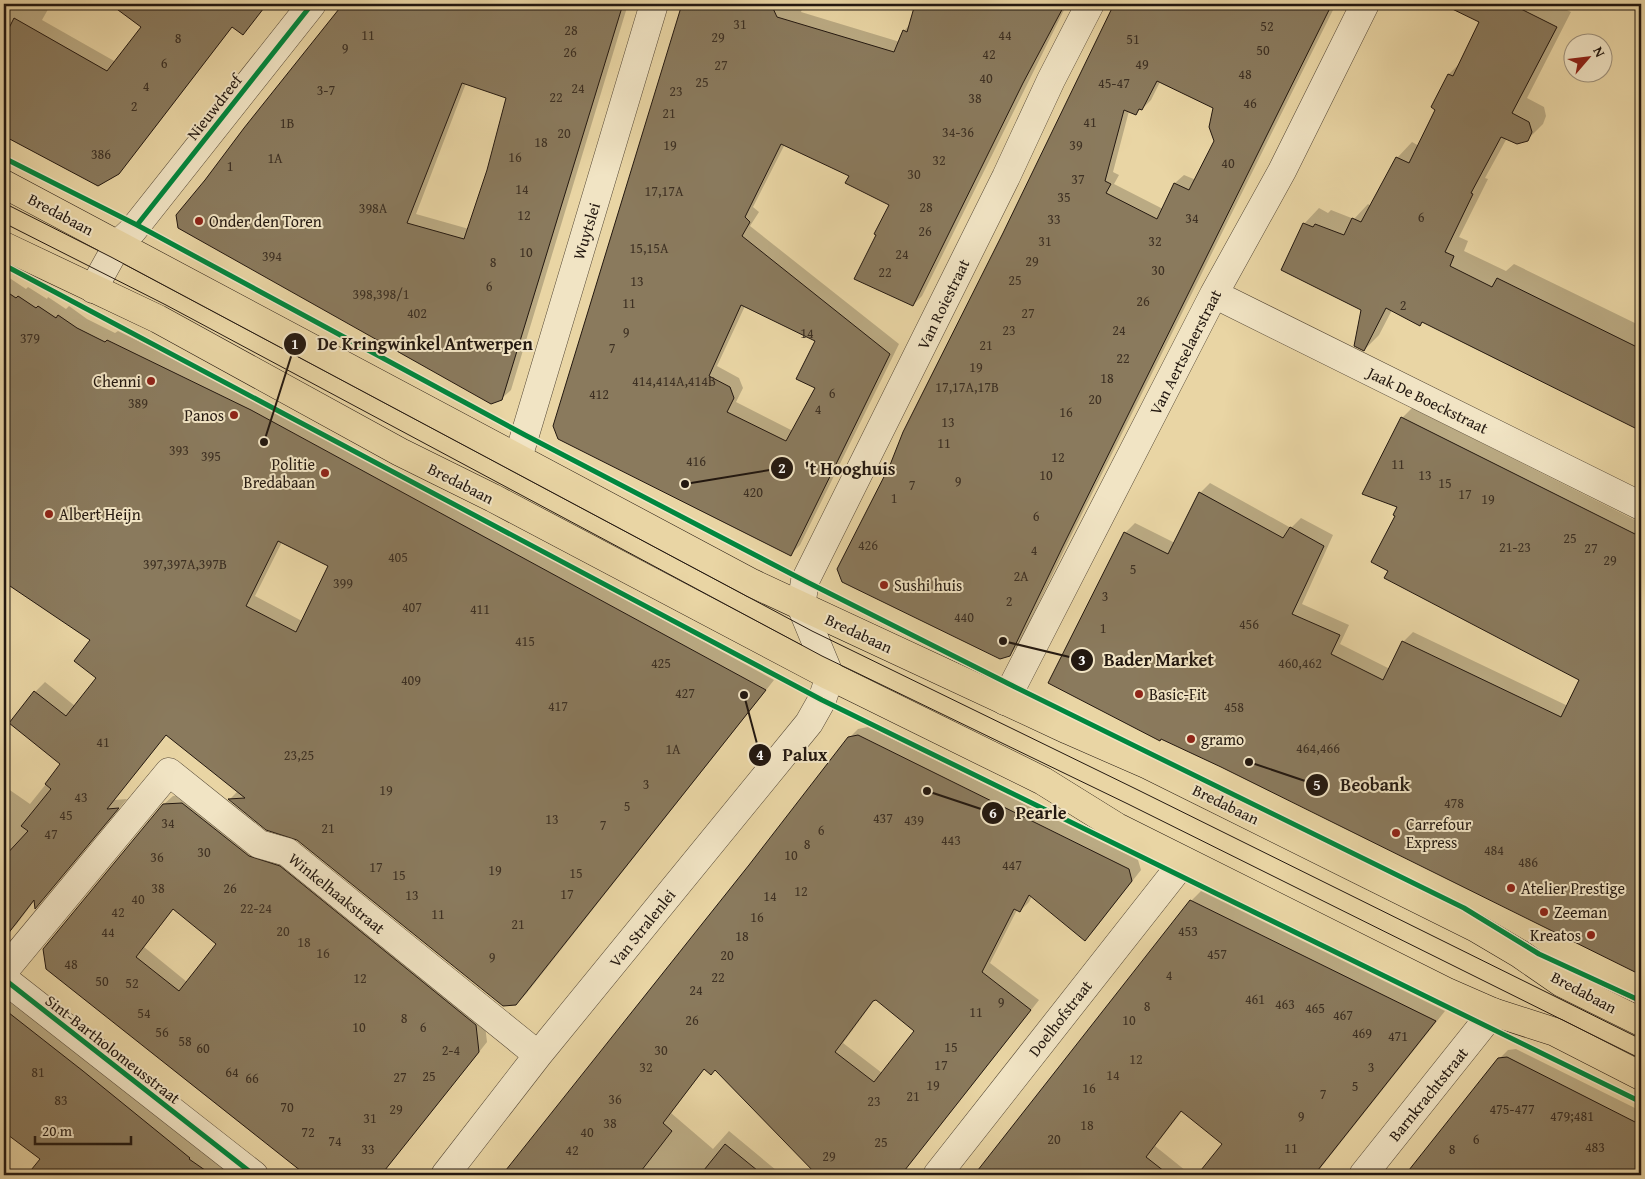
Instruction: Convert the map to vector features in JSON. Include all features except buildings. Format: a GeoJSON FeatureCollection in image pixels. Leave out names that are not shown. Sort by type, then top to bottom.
{"type":"FeatureCollection","features":[{"type":"Feature","properties":{"kind":"main road","name":"Bredabaan"},"geometry":{"type":"LineString","coordinates":[[4,184],[752,583],[1148,766],[1467,924],[1520,954],[1562,983],[1641,1022]]}},
{"type":"Feature","properties":{"kind":"main road","name":"Bredabaan"},"geometry":{"type":"LineString","coordinates":[[4,246],[158,319],[400,452],[830,676],[1043,781],[1116,827],[1436,986],[1493,1012],[1555,1032],[1641,1076]]}},
{"type":"Feature","properties":{"kind":"street","name":"Nieuwdreef"},"geometry":{"type":"LineString","coordinates":[[118,244],[133,230],[312,4]]}},
{"type":"Feature","properties":{"kind":"street","name":"Wuytslei"},"geometry":{"type":"LineString","coordinates":[[518,458],[654,4]]}},
{"type":"Feature","properties":{"kind":"street","name":"Van Roiestraat"},"geometry":{"type":"LineString","coordinates":[[801,606],[805,581],[1006,177],[1050,80],[1090,4]]}},
{"type":"Feature","properties":{"kind":"street","name":"Van Aertselaerstraat"},"geometry":{"type":"LineString","coordinates":[[1005,701],[1214,294],[1282,171],[1365,4]]}},
{"type":"Feature","properties":{"kind":"street"},"geometry":{"type":"LineString","coordinates":[[93,289],[118,244]]}},
{"type":"Feature","properties":{"kind":"street","name":"Jaak De Boeckstraat"},"geometry":{"type":"LineString","coordinates":[[1214,294],[1641,506]]}},
{"type":"Feature","properties":{"kind":"street","name":"Bredabaan"},"geometry":{"type":"LineString","coordinates":[[801,606],[830,676]]}},
{"type":"Feature","properties":{"kind":"street","name":"Van Stralenlei"},"geometry":{"type":"LineString","coordinates":[[446,1175],[538,1055],[809,723],[822,700],[830,676]]}},
{"type":"Feature","properties":{"kind":"street","name":"Winkelhaakstraat"},"geometry":{"type":"LineString","coordinates":[[4,971],[169,772],[259,844],[287,852],[538,1055]]}},
{"type":"Feature","properties":{"kind":"street","name":"Doelhofstraat"},"geometry":{"type":"LineString","coordinates":[[937,1175],[1184,861]]}},
{"type":"Feature","properties":{"kind":"street","name":"Sint-Bartholomeusstraat"},"geometry":{"type":"LineString","coordinates":[[4,979],[254,1175]]}},
{"type":"Feature","properties":{"kind":"street","name":"Barnkrachtstraat"},"geometry":{"type":"LineString","coordinates":[[1363,1175],[1493,1012]]}},
{"type":"Feature","properties":{"kind":"tram line"},"geometry":{"type":"LineString","coordinates":[[4,203],[111,257],[812,631],[1641,1039]]}},
{"type":"Feature","properties":{"kind":"tram line"},"geometry":{"type":"LineString","coordinates":[[4,223],[166,305],[822,656],[1128,804],[1641,1059]]}},
{"type":"Feature","properties":{"kind":"cycle path"},"geometry":{"type":"LineString","coordinates":[[137,225],[312,4]]}},
{"type":"Feature","properties":{"kind":"cycle path"},"geometry":{"type":"LineString","coordinates":[[4,158],[137,225],[525,435],[805,581],[1013,686],[1464,908],[1539,954],[1641,1001]]}},
{"type":"Feature","properties":{"kind":"cycle path"},"geometry":{"type":"LineString","coordinates":[[4,265],[822,700],[1641,1102]]}},
{"type":"Feature","properties":{"kind":"cycle path"},"geometry":{"type":"LineString","coordinates":[[4,979],[254,1175]]}},
{"type":"Feature","properties":{"kind":"place","name":"Onder den Toren"},"geometry":{"type":"Point","coordinates":[199,221]}},
{"type":"Feature","properties":{"kind":"place","name":"Chenni"},"geometry":{"type":"Point","coordinates":[151,381]}},
{"type":"Feature","properties":{"kind":"place","name":"Panos"},"geometry":{"type":"Point","coordinates":[234,415]}},
{"type":"Feature","properties":{"kind":"place","name":"De Kringwinkel Antwerpen"},"geometry":{"type":"Point","coordinates":[264,442]}},
{"type":"Feature","properties":{"kind":"place","name":"Politie Bredabaan"},"geometry":{"type":"Point","coordinates":[325,473]}},
{"type":"Feature","properties":{"kind":"place","name":"'t Hooghuis"},"geometry":{"type":"Point","coordinates":[685,484]}},
{"type":"Feature","properties":{"kind":"place","name":"Albert Heijn"},"geometry":{"type":"Point","coordinates":[49,514]}},
{"type":"Feature","properties":{"kind":"place","name":"Sushi huis"},"geometry":{"type":"Point","coordinates":[884,585]}},
{"type":"Feature","properties":{"kind":"place","name":"Bader Market"},"geometry":{"type":"Point","coordinates":[1003,641]}},
{"type":"Feature","properties":{"kind":"place","name":"Basic-Fit"},"geometry":{"type":"Point","coordinates":[1139,694]}},
{"type":"Feature","properties":{"kind":"place","name":"Palux"},"geometry":{"type":"Point","coordinates":[744,695]}},
{"type":"Feature","properties":{"kind":"place","name":"gramo"},"geometry":{"type":"Point","coordinates":[1191,739]}},
{"type":"Feature","properties":{"kind":"place","name":"Beobank"},"geometry":{"type":"Point","coordinates":[1249,762]}},
{"type":"Feature","properties":{"kind":"place","name":"Pearle"},"geometry":{"type":"Point","coordinates":[927,791]}},
{"type":"Feature","properties":{"kind":"place","name":"Carrefour Express"},"geometry":{"type":"Point","coordinates":[1396,833]}},
{"type":"Feature","properties":{"kind":"place","name":"Atelier Prestige"},"geometry":{"type":"Point","coordinates":[1511,888]}},
{"type":"Feature","properties":{"kind":"place","name":"Zeeman"},"geometry":{"type":"Point","coordinates":[1544,912]}},
{"type":"Feature","properties":{"kind":"place","name":"Kreatos"},"geometry":{"type":"Point","coordinates":[1591,935]}}]}
